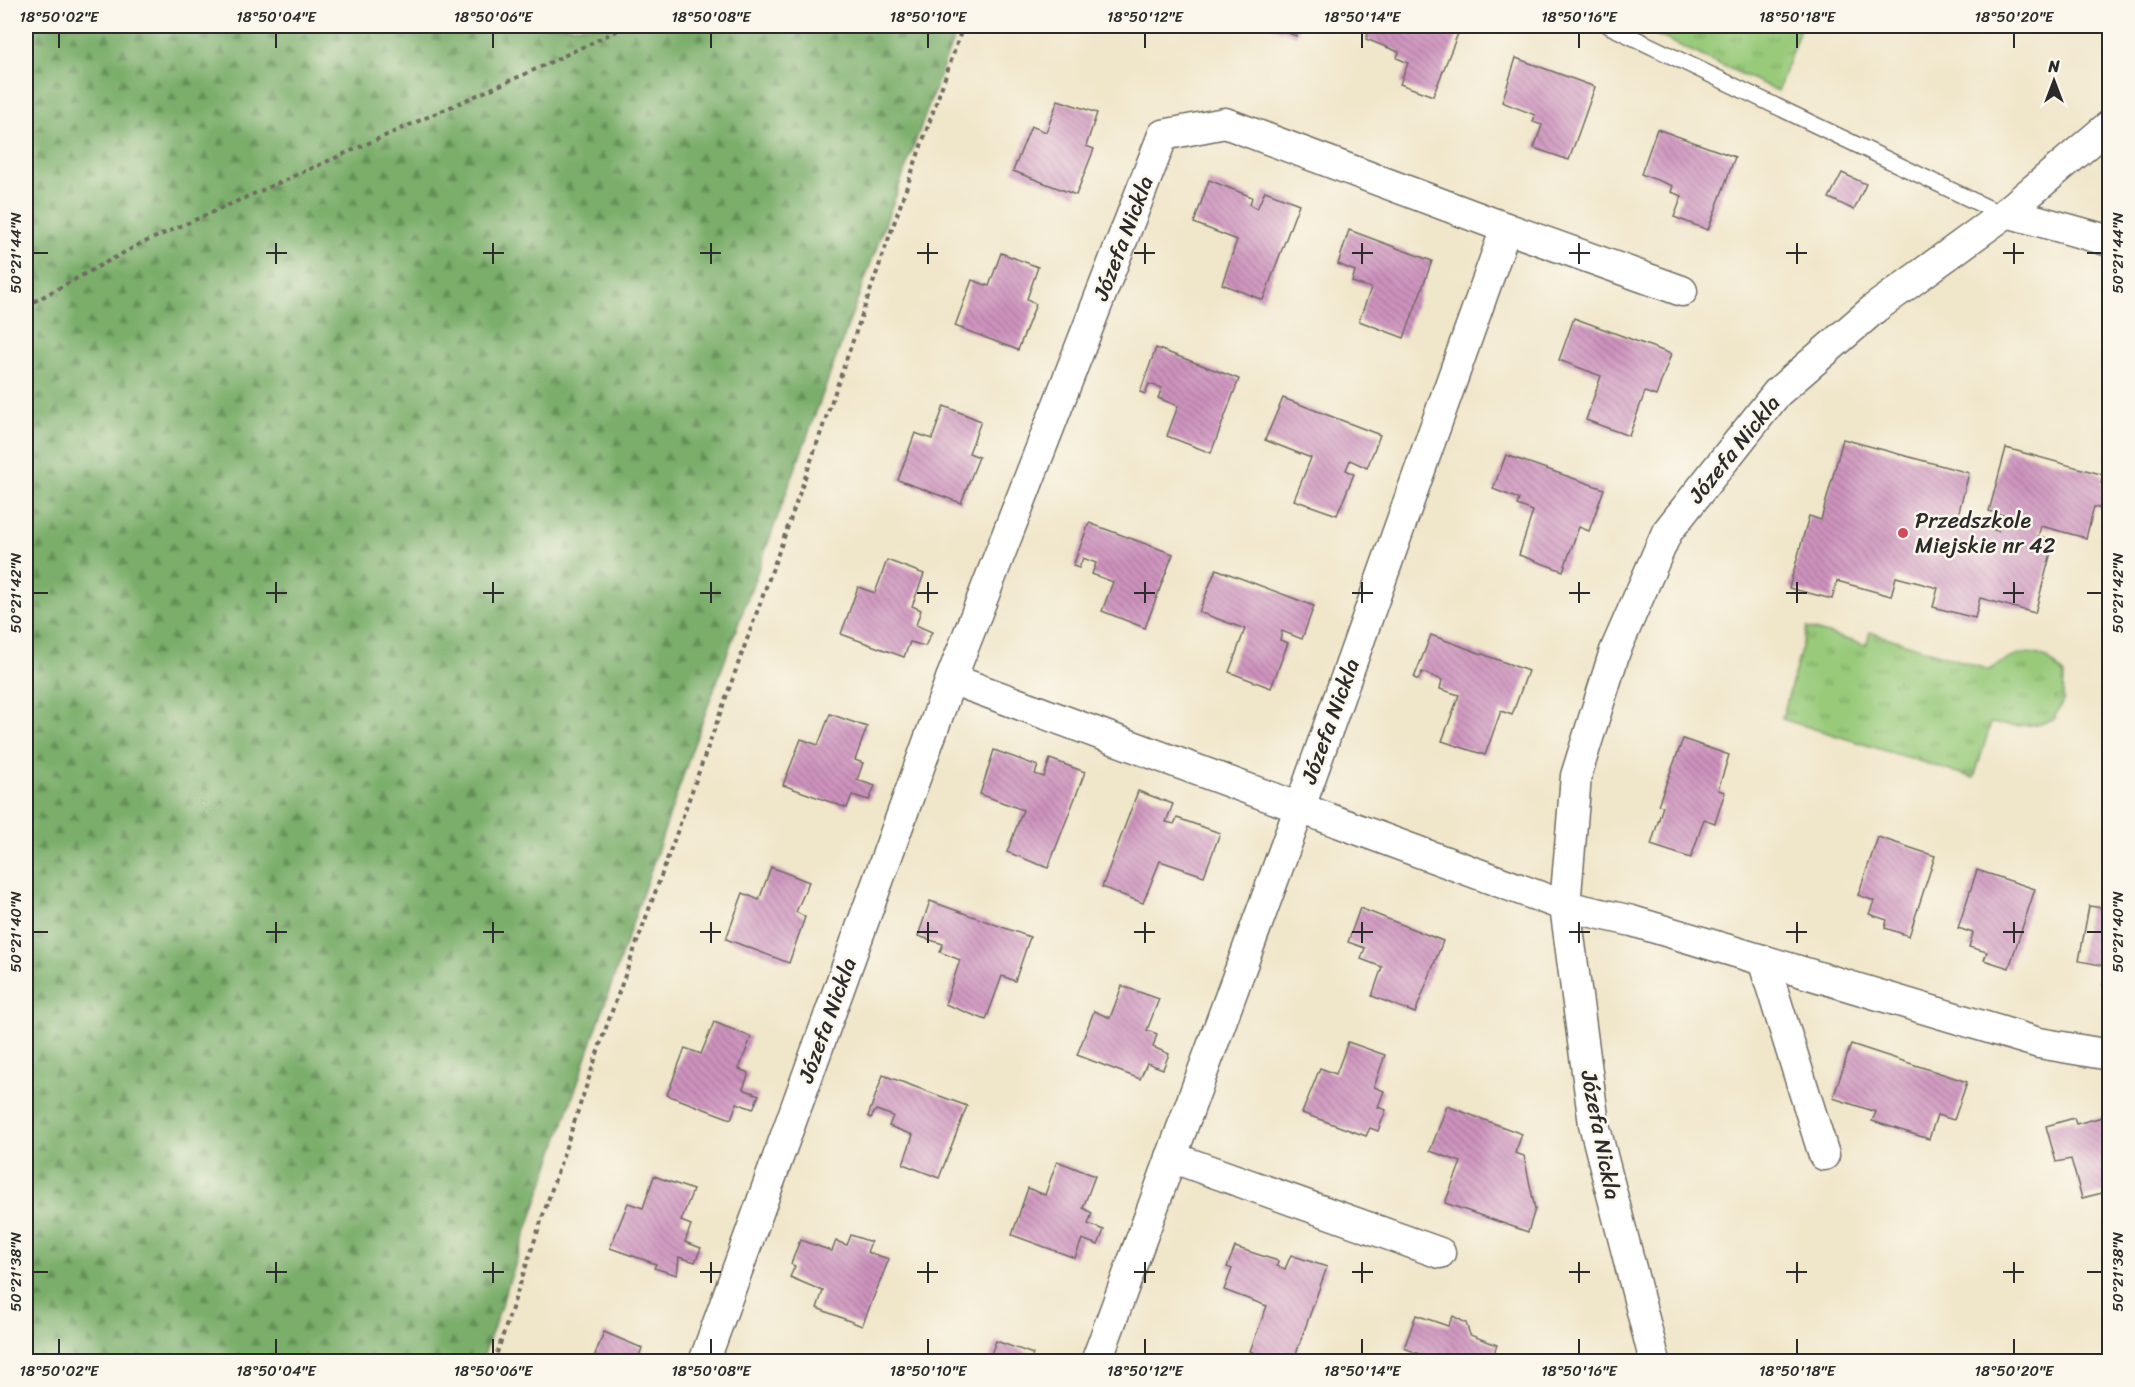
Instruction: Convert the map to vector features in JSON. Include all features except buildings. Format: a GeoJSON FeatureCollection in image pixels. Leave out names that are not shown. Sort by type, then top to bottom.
{"type":"FeatureCollection","features":[{"type":"Feature","properties":{"kind":"street","name":"Józefa Nickla"},"geometry":{"type":"LineString","coordinates":[[704,1362],[951,679],[1163,135],[1225,123],[1682,291]]}},
{"type":"Feature","properties":{"kind":"street","name":"Józefa Nickla"},"geometry":{"type":"LineString","coordinates":[[1655,1362],[1594,1125],[1566,906],[1576,776],[1615,651],[1667,532],[1777,393],[1875,308],[2005,214],[2109,125]]}},
{"type":"Feature","properties":{"kind":"street"},"geometry":{"type":"LineString","coordinates":[[2005,214],[2109,241]]}},
{"type":"Feature","properties":{"kind":"street","name":"Józefa Nickla"},"geometry":{"type":"LineString","coordinates":[[1096,1362],[1300,807],[1506,228]]}},
{"type":"Feature","properties":{"kind":"street","name":"Józefa Nickla"},"geometry":{"type":"LineString","coordinates":[[951,679],[1566,906],[1632,921],[2039,1043],[2109,1055]]}},
{"type":"Feature","properties":{"kind":"street"},"geometry":{"type":"LineString","coordinates":[[1762,960],[1824,1155]]}},
{"type":"Feature","properties":{"kind":"street"},"geometry":{"type":"LineString","coordinates":[[1171,1158],[1440,1253]]}},
{"type":"Feature","properties":{"kind":"lane"},"geometry":{"type":"LineString","coordinates":[[1609,26],[2005,214]]}},
{"type":"Feature","properties":{"kind":"path"},"geometry":{"type":"LineString","coordinates":[[26,306],[138,245],[534,70],[627,26]]}},
{"type":"Feature","properties":{"kind":"path"},"geometry":{"type":"LineString","coordinates":[[494,1362],[603,1036],[786,532],[963,26]]}},
{"type":"Feature","properties":{"kind":"green space"},"geometry":{"type":"Polygon","coordinates":[[[26,26],[958,26],[693,747],[482,1361],[26,1361],[26,26]]]}},
{"type":"Feature","properties":{"kind":"green space"},"geometry":{"type":"Polygon","coordinates":[[[1637,26],[1801,26],[1778,91],[1637,26]]]}},
{"type":"Feature","properties":{"kind":"green space"},"geometry":{"type":"Polygon","coordinates":[[[1807,628],[1866,645],[1870,632],[1989,670],[2010,658],[2029,653],[2037,655],[2046,658],[2064,675],[2063,701],[2053,720],[2022,726],[1991,723],[1974,778],[1782,719],[1807,628]]]}},
{"type":"Feature","properties":{"kind":"place","name":"Przedszkole Miejskie nr 42"},"geometry":{"type":"Point","coordinates":[1903,533]}}]}
